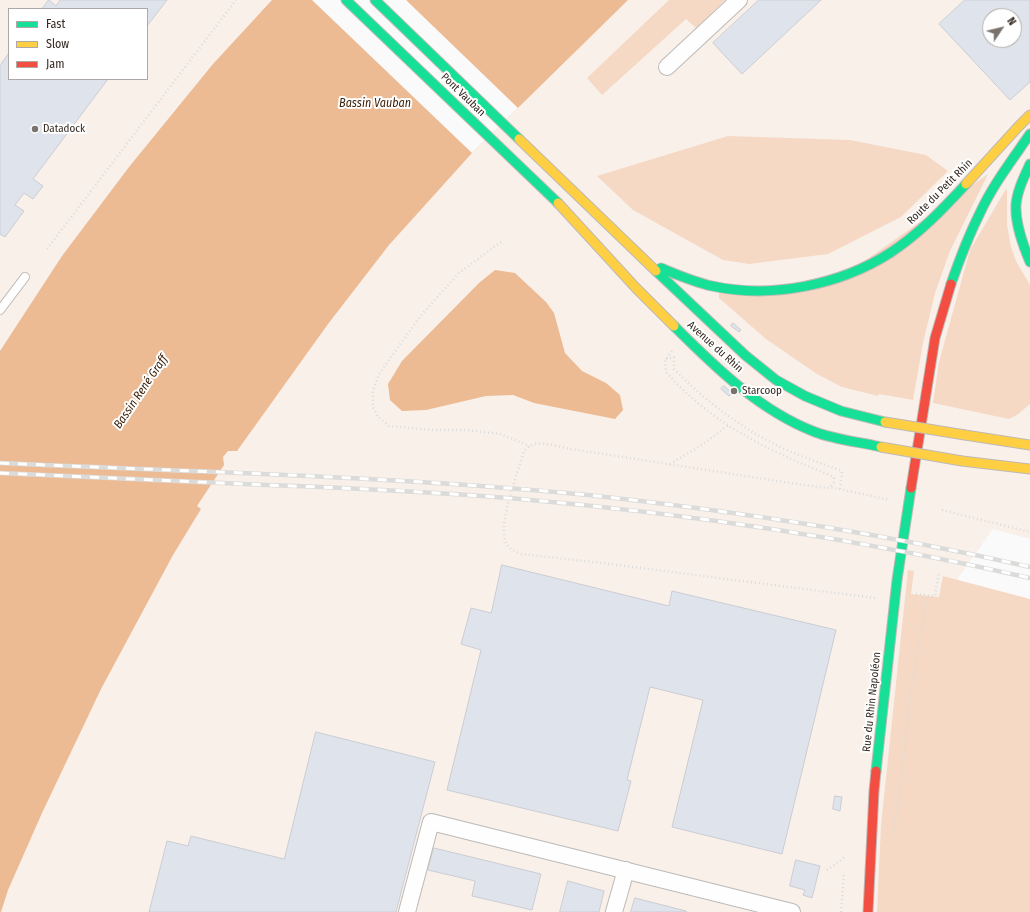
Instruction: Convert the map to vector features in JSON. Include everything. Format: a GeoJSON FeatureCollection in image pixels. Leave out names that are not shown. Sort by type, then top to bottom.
{"type":"FeatureCollection","features":[{"type":"Feature","properties":{"kind":"main road","name":"Pont Vauban"},"geometry":{"type":"LineString","coordinates":[[346,0],[563,208]]}},
{"type":"Feature","properties":{"kind":"main road","name":"Pont Vauban"},"geometry":{"type":"LineString","coordinates":[[375,0],[576,194]]}},
{"type":"Feature","properties":{"kind":"main road","name":"Route du Petit Rhin"},"geometry":{"type":"LineString","coordinates":[[648,261],[678,277],[713,287],[760,292],[791,289],[854,271],[875,262],[892,252],[931,221],[1000,145],[1030,115]]}},
{"type":"Feature","properties":{"kind":"main road"},"geometry":{"type":"LineString","coordinates":[[1019,148],[1030,134]]}},
{"type":"Feature","properties":{"kind":"main road"},"geometry":{"type":"LineString","coordinates":[[1019,148],[1030,137]]}},
{"type":"Feature","properties":{"kind":"main road","name":"Rue du Rhin Napoléon"},"geometry":{"type":"LineString","coordinates":[[868,912],[874,791],[897,580],[935,338],[947,295],[962,253],[979,214],[1019,148]]}},
{"type":"Feature","properties":{"kind":"main road"},"geometry":{"type":"LineString","coordinates":[[1030,164],[1021,183],[1016,205],[1025,250],[1030,262]]}},
{"type":"Feature","properties":{"kind":"main road","name":"Avenue du Rhin"},"geometry":{"type":"LineString","coordinates":[[576,194],[745,355],[776,380],[805,396],[842,412],[885,422],[1026,445]]}},
{"type":"Feature","properties":{"kind":"main road","name":"Avenue du Rhin"},"geometry":{"type":"LineString","coordinates":[[563,208],[636,288],[682,334],[736,383],[764,405],[816,432],[840,438],[881,447],[962,461],[1030,469]]}},
{"type":"Feature","properties":{"kind":"main road"},"geometry":{"type":"LineString","coordinates":[[994,465],[1009,454],[1026,445],[1030,436]]}},
{"type":"Feature","properties":{"kind":"street"},"geometry":{"type":"LineString","coordinates":[[668,67],[739,0]]}},
{"type":"Feature","properties":{"kind":"street"},"geometry":{"type":"LineString","coordinates":[[407,912],[431,822],[792,912]]}},
{"type":"Feature","properties":{"kind":"street"},"geometry":{"type":"LineString","coordinates":[[614,912],[626,870]]}},
{"type":"Feature","properties":{"kind":"lane"},"geometry":{"type":"LineString","coordinates":[[0,310],[25,277]]}},
{"type":"Feature","properties":{"kind":"path"},"geometry":{"type":"LineString","coordinates":[[47,249],[236,0]]}},
{"type":"Feature","properties":{"kind":"path"},"geometry":{"type":"LineString","coordinates":[[501,242],[459,273],[422,314],[379,374],[373,391],[373,407],[378,418],[389,426],[432,430],[467,430],[500,434],[530,446]]}},
{"type":"Feature","properties":{"kind":"path"},"geometry":{"type":"LineString","coordinates":[[673,350],[665,360],[666,372],[707,410],[728,425],[776,453],[830,474],[834,478],[834,482],[830,487]]}},
{"type":"Feature","properties":{"kind":"path"},"geometry":{"type":"LineString","coordinates":[[665,360],[674,357],[674,369],[696,391],[722,412],[758,435],[795,454],[842,471],[840,489]]}},
{"type":"Feature","properties":{"kind":"path"},"geometry":{"type":"LineString","coordinates":[[670,464],[702,446],[728,425]]}},
{"type":"Feature","properties":{"kind":"path"},"geometry":{"type":"LineString","coordinates":[[880,599],[521,554],[510,549],[505,541],[504,532],[506,514],[524,452],[530,446],[535,444],[543,444],[796,484],[827,488],[830,487],[895,501]]}},
{"type":"Feature","properties":{"kind":"path"},"geometry":{"type":"LineString","coordinates":[[942,510],[1030,532]]}},
{"type":"Feature","properties":{"kind":"path"},"geometry":{"type":"LineString","coordinates":[[911,594],[935,596],[939,572]]}},
{"type":"Feature","properties":{"kind":"path"},"geometry":{"type":"LineString","coordinates":[[894,834],[909,702],[927,595]]}},
{"type":"Feature","properties":{"kind":"path"},"geometry":{"type":"LineString","coordinates":[[826,870],[846,856]]}},
{"type":"Feature","properties":{"kind":"path"},"geometry":{"type":"LineString","coordinates":[[841,912],[844,874]]}},
{"type":"Feature","properties":{"kind":"shaded area"},"geometry":{"type":"Polygon","coordinates":[[[0,0],[1030,0],[1030,539],[993,529],[951,588],[895,912],[0,912],[0,0]]]}},
{"type":"Feature","properties":{"kind":"shaded area"},"geometry":{"type":"Polygon","coordinates":[[[669,0],[725,0],[696,28],[686,19],[602,95],[587,78],[669,0]]]}},
{"type":"Feature","properties":{"kind":"shaded area"},"geometry":{"type":"Polygon","coordinates":[[[728,136],[850,140],[926,155],[948,171],[901,217],[828,254],[749,264],[723,260],[633,210],[597,176],[728,136]]]}},
{"type":"Feature","properties":{"kind":"shaded area"},"geometry":{"type":"Polygon","coordinates":[[[988,174],[950,251],[935,293],[923,343],[913,400],[879,394],[878,396],[842,387],[817,374],[766,339],[719,298],[719,293],[832,284],[988,174]]]}},
{"type":"Feature","properties":{"kind":"shaded area"},"geometry":{"type":"Polygon","coordinates":[[[1006,189],[1007,225],[1011,247],[1016,261],[1030,285],[1030,404],[1017,415],[1009,419],[933,403],[939,362],[970,250],[1006,189]]]}},
{"type":"Feature","properties":{"kind":"shaded area"},"geometry":{"type":"Polygon","coordinates":[[[908,570],[914,571],[911,594],[939,597],[943,576],[1030,599],[1030,912],[877,912],[881,825],[908,570]]]}},
{"type":"Feature","properties":{"kind":"water"},"geometry":{"type":"Polygon","coordinates":[[[272,0],[628,0],[472,153],[389,245],[328,324],[237,451],[228,451],[223,457],[224,465],[197,506],[201,509],[173,555],[101,689],[42,813],[8,890],[0,912],[0,351],[62,256],[129,167],[213,64],[272,0]]]}},
{"type":"Feature","properties":{"kind":"water"},"geometry":{"type":"Polygon","coordinates":[[[495,270],[515,273],[546,302],[554,313],[565,353],[582,371],[606,383],[620,395],[623,410],[615,419],[534,403],[513,395],[486,396],[426,410],[402,411],[390,400],[388,384],[402,361],[479,283],[495,270]]]}},
{"type":"Feature","properties":{"kind":"pier"},"geometry":{"type":"Polygon","coordinates":[[[312,0],[406,0],[518,108],[472,153],[312,0]]]}},
{"type":"Feature","properties":{"kind":"building"},"geometry":{"type":"Polygon","coordinates":[[[49,0],[56,6],[60,0],[167,0],[148,25],[148,8],[43,8],[49,0]]]}},
{"type":"Feature","properties":{"kind":"building"},"geometry":{"type":"Polygon","coordinates":[[[759,0],[821,0],[742,74],[713,43],[759,0]]]}},
{"type":"Feature","properties":{"kind":"building"},"geometry":{"type":"Polygon","coordinates":[[[965,0],[1030,0],[1030,82],[1010,100],[939,24],[965,0]]]}},
{"type":"Feature","properties":{"kind":"building","name":"Datadock"},"geometry":{"type":"Polygon","coordinates":[[[8,54],[8,80],[107,80],[33,179],[43,186],[33,199],[24,193],[15,205],[24,211],[5,237],[0,234],[0,66],[8,54]]]}},
{"type":"Feature","properties":{"kind":"building"},"geometry":{"type":"Polygon","coordinates":[[[733,323],[741,330],[739,332],[731,326],[733,323]]]}},
{"type":"Feature","properties":{"kind":"building"},"geometry":{"type":"Polygon","coordinates":[[[724,386],[732,393],[729,396],[721,389],[724,386]]]}},
{"type":"Feature","properties":{"kind":"building"},"geometry":{"type":"Polygon","coordinates":[[[502,565],[669,606],[672,591],[836,630],[782,854],[672,827],[703,700],[650,687],[627,780],[631,781],[618,831],[447,790],[481,650],[461,644],[471,608],[491,613],[502,565]]]}},
{"type":"Feature","properties":{"kind":"building"},"geometry":{"type":"Polygon","coordinates":[[[316,732],[435,762],[396,912],[149,912],[167,841],[188,846],[191,836],[284,859],[316,732]]]}},
{"type":"Feature","properties":{"kind":"building"},"geometry":{"type":"Polygon","coordinates":[[[835,796],[842,797],[840,811],[833,809],[835,796]]]}},
{"type":"Feature","properties":{"kind":"building"},"geometry":{"type":"Polygon","coordinates":[[[434,848],[541,874],[532,910],[472,896],[475,881],[428,870],[434,848]]]}},
{"type":"Feature","properties":{"kind":"building"},"geometry":{"type":"Polygon","coordinates":[[[796,860],[820,866],[812,898],[803,895],[805,890],[790,886],[796,860]]]}},
{"type":"Feature","properties":{"kind":"building"},"geometry":{"type":"Polygon","coordinates":[[[568,881],[604,891],[599,912],[560,912],[568,881]]]}},
{"type":"Feature","properties":{"kind":"building"},"geometry":{"type":"Polygon","coordinates":[[[635,898],[686,911],[687,912],[631,912],[635,898]]]}},
{"type":"Feature","properties":{"kind":"railway"},"geometry":{"type":"LineString","coordinates":[[0,463],[368,479],[441,483],[588,495],[755,516],[921,544],[1030,567]]}},
{"type":"Feature","properties":{"kind":"railway"},"geometry":{"type":"LineString","coordinates":[[0,473],[393,490],[584,505],[649,512],[841,540],[967,564],[1030,578]]}},
{"type":"Feature","properties":{"kind":"traffic: fast"},"geometry":{"type":"LineString","coordinates":[[346,0],[558,203]]}},
{"type":"Feature","properties":{"kind":"traffic: fast"},"geometry":{"type":"LineString","coordinates":[[375,0],[519,139]]}},
{"type":"Feature","properties":{"kind":"traffic: fast"},"geometry":{"type":"LineString","coordinates":[[951,284],[967,240],[984,204],[1030,134]]}},
{"type":"Feature","properties":{"kind":"traffic: fast"},"geometry":{"type":"LineString","coordinates":[[1030,164],[1019,189],[1016,205],[1018,227],[1030,262]]}},
{"type":"Feature","properties":{"kind":"traffic: fast"},"geometry":{"type":"LineString","coordinates":[[661,268],[712,286],[735,290],[781,290],[827,281],[870,264],[901,246],[930,221],[966,184]]}},
{"type":"Feature","properties":{"kind":"traffic: fast"},"geometry":{"type":"LineString","coordinates":[[656,271],[745,355],[776,380],[805,396],[841,411],[885,422]]}},
{"type":"Feature","properties":{"kind":"traffic: fast"},"geometry":{"type":"LineString","coordinates":[[674,326],[722,372],[757,400],[776,412],[795,423],[823,435],[881,447]]}},
{"type":"Feature","properties":{"kind":"traffic: fast"},"geometry":{"type":"LineString","coordinates":[[876,771],[897,580],[911,488]]}},
{"type":"Feature","properties":{"kind":"traffic: slow"},"geometry":{"type":"LineString","coordinates":[[966,184],[1030,115]]}},
{"type":"Feature","properties":{"kind":"traffic: slow"},"geometry":{"type":"LineString","coordinates":[[519,139],[656,271]]}},
{"type":"Feature","properties":{"kind":"traffic: slow"},"geometry":{"type":"LineString","coordinates":[[558,203],[636,288],[674,326]]}},
{"type":"Feature","properties":{"kind":"traffic: slow"},"geometry":{"type":"LineString","coordinates":[[885,422],[965,435]]}},
{"type":"Feature","properties":{"kind":"traffic: slow"},"geometry":{"type":"LineString","coordinates":[[965,435],[1030,445]]}},
{"type":"Feature","properties":{"kind":"traffic: slow"},"geometry":{"type":"LineString","coordinates":[[881,447],[962,461]]}},
{"type":"Feature","properties":{"kind":"traffic: slow"},"geometry":{"type":"LineString","coordinates":[[962,461],[1030,469]]}},
{"type":"Feature","properties":{"kind":"traffic: jam"},"geometry":{"type":"LineString","coordinates":[[911,488],[935,338],[951,284]]}},
{"type":"Feature","properties":{"kind":"traffic: jam"},"geometry":{"type":"LineString","coordinates":[[868,912],[876,771]]}},
{"type":"Feature","properties":{"kind":"place","name":"Datadock"},"geometry":{"type":"Point","coordinates":[35,129]}},
{"type":"Feature","properties":{"kind":"place","name":"Starcoop"},"geometry":{"type":"Point","coordinates":[734,391]}},
{"type":"Feature","properties":{"kind":"water label","name":"Bassin Vauban"},"geometry":{"type":"Point","coordinates":[375,104]}},
{"type":"Feature","properties":{"kind":"water label","name":"Bassin René Graff"},"geometry":{"type":"Point","coordinates":[141,392]}}]}
